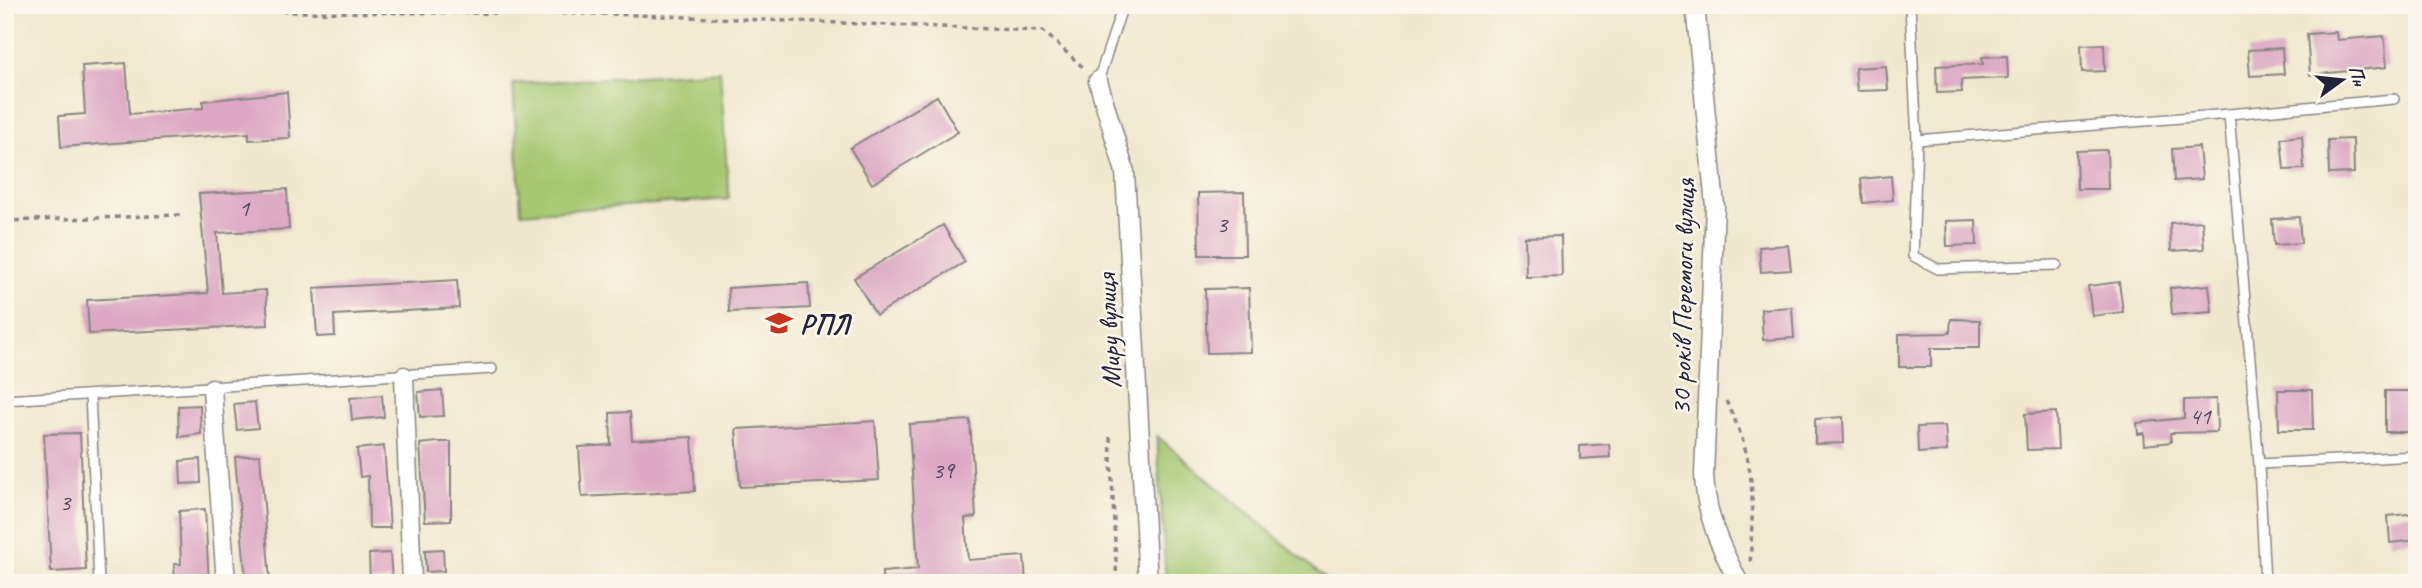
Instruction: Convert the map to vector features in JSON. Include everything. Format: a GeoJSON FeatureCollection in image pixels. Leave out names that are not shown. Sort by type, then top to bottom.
{"type":"FeatureCollection","features":[{"type":"Feature","properties":{"kind":"street","name":"30 років Перемоги вулиця"},"geometry":{"type":"LineString","coordinates":[[1695,5],[1715,206],[1704,475],[1706,507],[1715,538],[1744,578]]}},
{"type":"Feature","properties":{"kind":"street","name":"Миру вулиця"},"geometry":{"type":"LineString","coordinates":[[1098,81],[1125,172],[1148,583]]}},
{"type":"Feature","properties":{"kind":"street"},"geometry":{"type":"LineString","coordinates":[[404,376],[412,583]]}},
{"type":"Feature","properties":{"kind":"street"},"geometry":{"type":"LineString","coordinates":[[212,388],[226,583]]}},
{"type":"Feature","properties":{"kind":"lane"},"geometry":{"type":"LineString","coordinates":[[1098,81],[1123,5]]}},
{"type":"Feature","properties":{"kind":"lane"},"geometry":{"type":"LineString","coordinates":[[1910,5],[1917,140],[1913,256],[1938,269],[2057,265]]}},
{"type":"Feature","properties":{"kind":"lane"},"geometry":{"type":"LineString","coordinates":[[1917,140],[2394,99]]}},
{"type":"Feature","properties":{"kind":"lane"},"geometry":{"type":"LineString","coordinates":[[2229,114],[2259,464],[2265,583]]}},
{"type":"Feature","properties":{"kind":"lane"},"geometry":{"type":"LineString","coordinates":[[5,400],[492,369]]}},
{"type":"Feature","properties":{"kind":"lane"},"geometry":{"type":"LineString","coordinates":[[90,395],[99,583]]}},
{"type":"Feature","properties":{"kind":"lane"},"geometry":{"type":"LineString","coordinates":[[2259,464],[2417,456]]}},
{"type":"Feature","properties":{"kind":"path"},"geometry":{"type":"LineString","coordinates":[[232,5],[292,12],[612,14],[1043,31],[1098,81]]}},
{"type":"Feature","properties":{"kind":"path"},"geometry":{"type":"LineString","coordinates":[[5,222],[180,215]]}},
{"type":"Feature","properties":{"kind":"path"},"geometry":{"type":"LineString","coordinates":[[1725,400],[1749,457],[1752,487],[1744,578]]}},
{"type":"Feature","properties":{"kind":"path"},"geometry":{"type":"LineString","coordinates":[[1110,437],[1117,583]]}},
{"type":"Feature","properties":{"kind":"green space"},"geometry":{"type":"Polygon","coordinates":[[[720,71],[729,199],[521,213],[513,84],[720,71]]]}},
{"type":"Feature","properties":{"kind":"green space"},"geometry":{"type":"Polygon","coordinates":[[[1157,436],[1330,583],[1166,583],[1157,436]]]}},
{"type":"Feature","properties":{"kind":"building"},"geometry":{"type":"Polygon","coordinates":[[[2336,32],[2337,40],[2384,36],[2387,67],[2310,75],[2307,34],[2336,32]]]}},
{"type":"Feature","properties":{"kind":"building"},"geometry":{"type":"Polygon","coordinates":[[[2104,44],[2105,71],[2082,72],[2081,45],[2104,44]]]}},
{"type":"Feature","properties":{"kind":"building"},"geometry":{"type":"Polygon","coordinates":[[[2282,48],[2284,74],[2250,76],[2248,50],[2282,48]]]}},
{"type":"Feature","properties":{"kind":"building"},"geometry":{"type":"Polygon","coordinates":[[[2007,56],[2008,78],[1961,80],[1962,92],[1937,93],[1936,66],[1983,64],[1982,57],[2007,56]]]}},
{"type":"Feature","properties":{"kind":"building"},"geometry":{"type":"Polygon","coordinates":[[[126,63],[130,114],[203,108],[203,101],[287,92],[290,138],[249,140],[249,133],[61,147],[59,116],[85,114],[82,66],[126,63]]]}},
{"type":"Feature","properties":{"kind":"building"},"geometry":{"type":"Polygon","coordinates":[[[1886,66],[1888,90],[1857,91],[1855,68],[1886,66]]]}},
{"type":"Feature","properties":{"kind":"building"},"geometry":{"type":"Polygon","coordinates":[[[937,96],[958,132],[872,184],[850,148],[937,96]]]}},
{"type":"Feature","properties":{"kind":"building"},"geometry":{"type":"Polygon","coordinates":[[[2302,136],[2304,169],[2284,170],[2281,138],[2302,136]]]}},
{"type":"Feature","properties":{"kind":"building"},"geometry":{"type":"Polygon","coordinates":[[[2353,139],[2354,173],[2329,174],[2328,140],[2353,139]]]}},
{"type":"Feature","properties":{"kind":"building"},"geometry":{"type":"Polygon","coordinates":[[[2199,147],[2202,179],[2174,181],[2172,149],[2199,147]]]}},
{"type":"Feature","properties":{"kind":"building"},"geometry":{"type":"Polygon","coordinates":[[[2107,150],[2108,189],[2077,189],[2076,151],[2107,150]]]}},
{"type":"Feature","properties":{"kind":"building"},"geometry":{"type":"Polygon","coordinates":[[[1891,176],[1893,200],[1863,203],[1861,179],[1891,176]]]}},
{"type":"Feature","properties":{"kind":"building"},"geometry":{"type":"Polygon","coordinates":[[[287,189],[289,229],[217,233],[222,293],[266,290],[268,325],[89,334],[87,300],[208,293],[199,194],[287,189]]]}},
{"type":"Feature","properties":{"kind":"building"},"geometry":{"type":"Polygon","coordinates":[[[1244,192],[1245,255],[1199,255],[1198,193],[1244,192]]]}},
{"type":"Feature","properties":{"kind":"building"},"geometry":{"type":"Polygon","coordinates":[[[2299,217],[2301,243],[2274,245],[2272,219],[2299,217]]]}},
{"type":"Feature","properties":{"kind":"building"},"geometry":{"type":"Polygon","coordinates":[[[1976,220],[1977,245],[1947,246],[1946,221],[1976,220]]]}},
{"type":"Feature","properties":{"kind":"building"},"geometry":{"type":"Polygon","coordinates":[[[2202,221],[2204,249],[2171,251],[2170,223],[2202,221]]]}},
{"type":"Feature","properties":{"kind":"building"},"geometry":{"type":"Polygon","coordinates":[[[943,225],[965,262],[876,315],[854,278],[943,225]]]}},
{"type":"Feature","properties":{"kind":"building"},"geometry":{"type":"Polygon","coordinates":[[[1561,236],[1562,276],[1526,277],[1525,237],[1561,236]]]}},
{"type":"Feature","properties":{"kind":"building"},"geometry":{"type":"Polygon","coordinates":[[[1788,245],[1791,270],[1761,272],[1759,247],[1788,245]]]}},
{"type":"Feature","properties":{"kind":"building"},"geometry":{"type":"Polygon","coordinates":[[[457,280],[459,308],[334,315],[335,336],[317,337],[314,288],[457,280]]]}},
{"type":"Feature","properties":{"kind":"building"},"geometry":{"type":"Polygon","coordinates":[[[2119,282],[2123,312],[2092,316],[2088,286],[2119,282]]]}},
{"type":"Feature","properties":{"kind":"building"},"geometry":{"type":"Polygon","coordinates":[[[808,283],[810,308],[729,312],[728,288],[808,283]]]}},
{"type":"Feature","properties":{"kind":"building"},"geometry":{"type":"Polygon","coordinates":[[[2209,285],[2212,312],[2172,315],[2170,288],[2209,285]]]}},
{"type":"Feature","properties":{"kind":"building"},"geometry":{"type":"Polygon","coordinates":[[[1249,288],[1251,352],[1207,353],[1205,289],[1249,288]]]}},
{"type":"Feature","properties":{"kind":"building"},"geometry":{"type":"Polygon","coordinates":[[[1792,307],[1794,338],[1763,340],[1761,309],[1792,307]]]}},
{"type":"Feature","properties":{"kind":"building"},"geometry":{"type":"Polygon","coordinates":[[[1951,319],[1980,320],[1980,348],[1931,348],[1931,367],[1899,367],[1899,334],[1950,333],[1951,319]]]}},
{"type":"Feature","properties":{"kind":"building"},"geometry":{"type":"Polygon","coordinates":[[[442,390],[444,416],[420,417],[418,392],[442,390]]]}},
{"type":"Feature","properties":{"kind":"building"},"geometry":{"type":"Polygon","coordinates":[[[2278,390],[2312,390],[2313,430],[2279,430],[2278,390]]]}},
{"type":"Feature","properties":{"kind":"building"},"geometry":{"type":"Polygon","coordinates":[[[2385,391],[2415,391],[2415,432],[2385,432],[2385,391]]]}},
{"type":"Feature","properties":{"kind":"building"},"geometry":{"type":"Polygon","coordinates":[[[382,395],[384,417],[352,420],[350,398],[382,395]]]}},
{"type":"Feature","properties":{"kind":"building"},"geometry":{"type":"Polygon","coordinates":[[[2216,399],[2217,432],[2170,433],[2171,442],[2145,445],[2144,433],[2138,434],[2137,423],[2184,418],[2184,400],[2216,399]]]}},
{"type":"Feature","properties":{"kind":"building"},"geometry":{"type":"Polygon","coordinates":[[[255,402],[258,428],[237,430],[234,404],[255,402]]]}},
{"type":"Feature","properties":{"kind":"building"},"geometry":{"type":"Polygon","coordinates":[[[200,405],[201,434],[179,437],[178,406],[200,405]]]}},
{"type":"Feature","properties":{"kind":"building"},"geometry":{"type":"Polygon","coordinates":[[[630,412],[632,440],[692,437],[695,491],[582,497],[579,447],[611,445],[610,413],[630,412]]]}},
{"type":"Feature","properties":{"kind":"building"},"geometry":{"type":"Polygon","coordinates":[[[2056,412],[2058,449],[2027,450],[2025,414],[2056,412]]]}},
{"type":"Feature","properties":{"kind":"building"},"geometry":{"type":"Polygon","coordinates":[[[1843,417],[1844,443],[1815,444],[1815,419],[1843,417]]]}},
{"type":"Feature","properties":{"kind":"building"},"geometry":{"type":"Polygon","coordinates":[[[970,420],[976,517],[965,518],[968,560],[1024,556],[1026,583],[882,583],[882,572],[918,569],[909,424],[970,420]]]}},
{"type":"Feature","properties":{"kind":"building"},"geometry":{"type":"Polygon","coordinates":[[[875,421],[879,480],[740,487],[736,429],[875,421]]]}},
{"type":"Feature","properties":{"kind":"building"},"geometry":{"type":"Polygon","coordinates":[[[1945,426],[1947,451],[1918,453],[1917,427],[1945,426]]]}},
{"type":"Feature","properties":{"kind":"building"},"geometry":{"type":"Polygon","coordinates":[[[80,433],[86,570],[51,572],[44,434],[80,433]]]}},
{"type":"Feature","properties":{"kind":"building"},"geometry":{"type":"Polygon","coordinates":[[[451,442],[451,520],[425,521],[420,444],[451,442]]]}},
{"type":"Feature","properties":{"kind":"building"},"geometry":{"type":"Polygon","coordinates":[[[1609,444],[1610,457],[1580,459],[1580,446],[1609,444]]]}},
{"type":"Feature","properties":{"kind":"building"},"geometry":{"type":"Polygon","coordinates":[[[384,446],[390,528],[369,528],[368,476],[360,477],[357,449],[384,446]]]}},
{"type":"Feature","properties":{"kind":"building"},"geometry":{"type":"Polygon","coordinates":[[[260,455],[270,581],[246,582],[235,457],[260,455]]]}},
{"type":"Feature","properties":{"kind":"building"},"geometry":{"type":"Polygon","coordinates":[[[200,459],[201,483],[181,484],[180,461],[200,459]]]}},
{"type":"Feature","properties":{"kind":"building"},"geometry":{"type":"Polygon","coordinates":[[[205,509],[209,583],[175,583],[174,564],[181,564],[179,511],[205,509]]]}},
{"type":"Feature","properties":{"kind":"building"},"geometry":{"type":"Polygon","coordinates":[[[2417,513],[2417,540],[2390,543],[2388,516],[2417,513]]]}},
{"type":"Feature","properties":{"kind":"building"},"geometry":{"type":"Polygon","coordinates":[[[443,549],[444,571],[426,572],[425,550],[443,549]]]}},
{"type":"Feature","properties":{"kind":"building"},"geometry":{"type":"Polygon","coordinates":[[[390,553],[392,580],[370,582],[369,554],[390,553]]]}},
{"type":"Feature","properties":{"kind":"place","name":"РПЛ"},"geometry":{"type":"Point","coordinates":[779,323]}}]}
